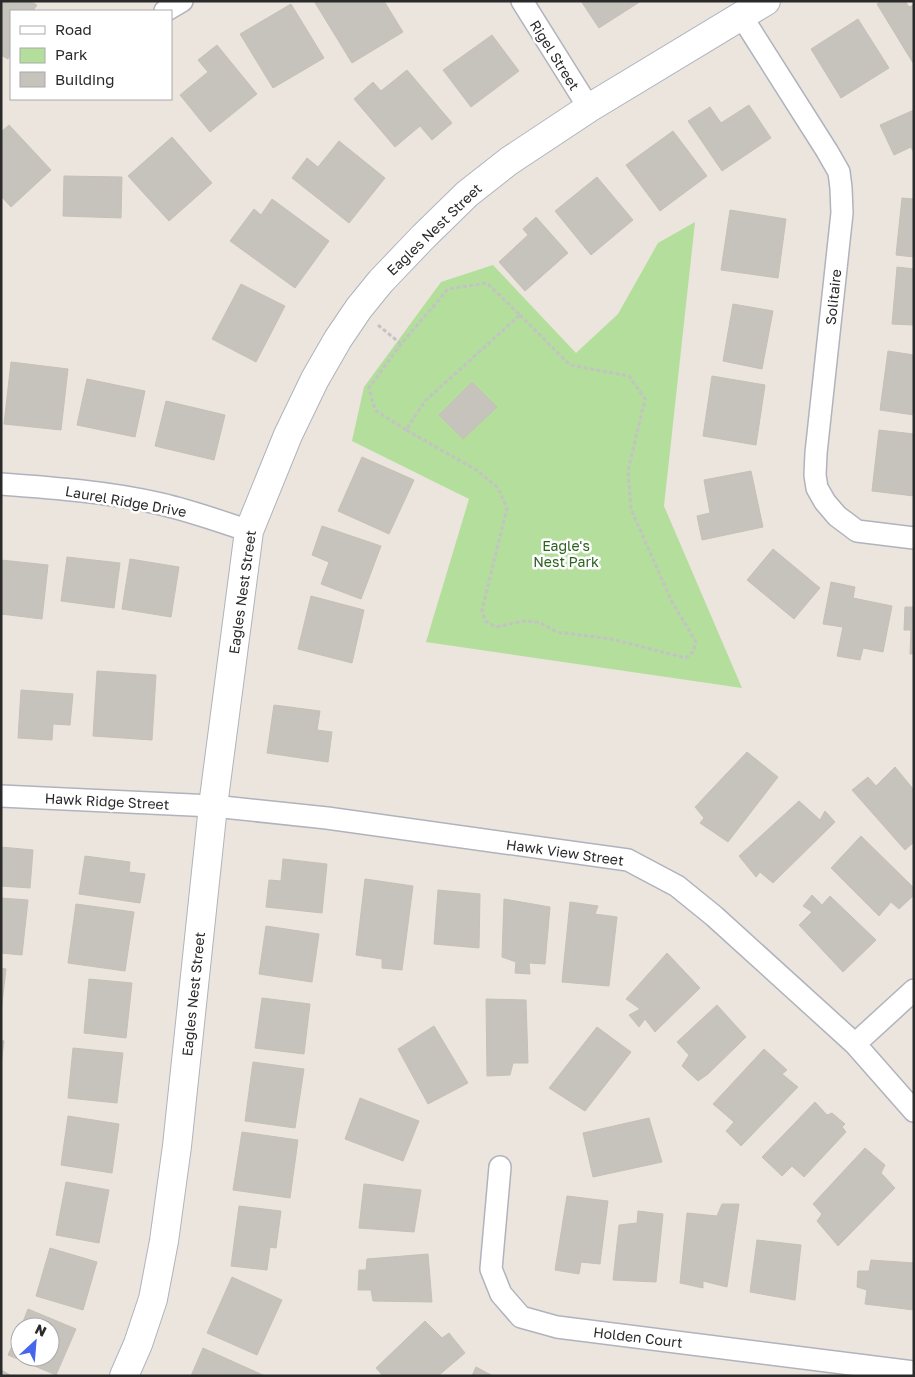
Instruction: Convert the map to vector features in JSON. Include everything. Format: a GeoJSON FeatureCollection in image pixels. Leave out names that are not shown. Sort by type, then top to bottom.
{"type":"FeatureCollection","features":[{"type":"Feature","properties":{"kind":"street"},"geometry":{"type":"LineString","coordinates":[[167,10],[182,1]]}},
{"type":"Feature","properties":{"kind":"street","name":"Rigel Street"},"geometry":{"type":"LineString","coordinates":[[522,1],[589,108]]}},
{"type":"Feature","properties":{"kind":"street","name":"Eagles Nest Street"},"geometry":{"type":"LineString","coordinates":[[124,1376],[138,1344],[152,1299],[164,1242],[177,1146],[213,806],[249,531],[288,435],[315,379],[338,339],[359,308],[380,281],[467,194],[508,161],[589,108],[766,1]]}},
{"type":"Feature","properties":{"kind":"street","name":"Solitaire"},"geometry":{"type":"LineString","coordinates":[[742,16],[839,172],[842,213],[816,453],[815,475],[818,488],[825,502],[837,516],[857,531],[914,538]]}},
{"type":"Feature","properties":{"kind":"street","name":"Laurel Ridge Drive"},"geometry":{"type":"LineString","coordinates":[[1,484],[76,490],[160,504],[249,531]]}},
{"type":"Feature","properties":{"kind":"street","name":"Hawk Ridge Street"},"geometry":{"type":"LineString","coordinates":[[1,796],[213,806]]}},
{"type":"Feature","properties":{"kind":"street","name":"Hawk View Street"},"geometry":{"type":"LineString","coordinates":[[213,806],[327,818],[628,860],[677,886],[714,916],[855,1044],[914,1111]]}},
{"type":"Feature","properties":{"kind":"street"},"geometry":{"type":"LineString","coordinates":[[855,1044],[914,990]]}},
{"type":"Feature","properties":{"kind":"street","name":"Holden Court"},"geometry":{"type":"LineString","coordinates":[[500,1167],[491,1269],[501,1294],[521,1317],[557,1327],[914,1372]]}},
{"type":"Feature","properties":{"kind":"path"},"geometry":{"type":"LineString","coordinates":[[487,283],[520,315],[570,365],[629,376],[646,398],[628,470],[631,509],[671,600],[696,642],[693,652],[686,658],[611,639],[557,632],[539,622],[524,621],[496,627],[485,621],[482,610],[507,508],[498,488],[478,471],[375,410],[369,388],[401,344],[448,288],[487,283]]}},
{"type":"Feature","properties":{"kind":"path"},"geometry":{"type":"LineString","coordinates":[[406,430],[425,401],[520,315]]}},
{"type":"Feature","properties":{"kind":"green space","name":"Eagle's Nest Park"},"geometry":{"type":"Polygon","coordinates":[[[695,222],[664,506],[742,688],[426,642],[469,499],[352,441],[364,387],[441,282],[493,265],[576,353],[618,314],[658,243],[695,222]]]}},
{"type":"Feature","properties":{"kind":"building"},"geometry":{"type":"Polygon","coordinates":[[[1,1],[29,1],[37,5],[34,10],[10,10],[10,55],[8,59],[1,55],[1,1]]]}},
{"type":"Feature","properties":{"kind":"building"},"geometry":{"type":"Polygon","coordinates":[[[314,1],[384,1],[403,32],[352,63],[314,1]]]}},
{"type":"Feature","properties":{"kind":"building"},"geometry":{"type":"Polygon","coordinates":[[[581,1],[641,1],[599,28],[581,1]]]}},
{"type":"Feature","properties":{"kind":"building"},"geometry":{"type":"Polygon","coordinates":[[[882,1],[905,1],[909,7],[914,5],[913,63],[877,4],[882,1]]]}},
{"type":"Feature","properties":{"kind":"building"},"geometry":{"type":"Polygon","coordinates":[[[291,4],[324,58],[273,88],[240,34],[291,4]]]}},
{"type":"Feature","properties":{"kind":"building"},"geometry":{"type":"Polygon","coordinates":[[[858,19],[889,68],[841,98],[811,49],[858,19]]]}},
{"type":"Feature","properties":{"kind":"building"},"geometry":{"type":"Polygon","coordinates":[[[492,35],[519,71],[471,107],[443,70],[492,35]]]}},
{"type":"Feature","properties":{"kind":"building"},"geometry":{"type":"Polygon","coordinates":[[[217,45],[257,94],[210,132],[180,95],[208,72],[198,60],[217,45]]]}},
{"type":"Feature","properties":{"kind":"building"},"geometry":{"type":"Polygon","coordinates":[[[407,70],[452,123],[432,140],[420,126],[395,147],[354,99],[373,82],[381,91],[407,70]]]}},
{"type":"Feature","properties":{"kind":"building"},"geometry":{"type":"Polygon","coordinates":[[[749,105],[771,138],[722,171],[688,121],[710,107],[721,123],[749,105]]]}},
{"type":"Feature","properties":{"kind":"building"},"geometry":{"type":"Polygon","coordinates":[[[914,110],[914,153],[911,147],[894,155],[880,125],[914,110]]]}},
{"type":"Feature","properties":{"kind":"building"},"geometry":{"type":"Polygon","coordinates":[[[9,125],[51,170],[11,207],[1,196],[1,132],[9,125]]]}},
{"type":"Feature","properties":{"kind":"building"},"geometry":{"type":"Polygon","coordinates":[[[673,131],[707,176],[660,211],[626,165],[673,131]]]}},
{"type":"Feature","properties":{"kind":"building"},"geometry":{"type":"Polygon","coordinates":[[[172,137],[212,183],[169,221],[128,176],[172,137]]]}},
{"type":"Feature","properties":{"kind":"building"},"geometry":{"type":"Polygon","coordinates":[[[339,141],[385,178],[349,223],[292,178],[307,158],[318,167],[339,141]]]}},
{"type":"Feature","properties":{"kind":"building"},"geometry":{"type":"Polygon","coordinates":[[[64,176],[122,177],[121,218],[63,216],[64,176]]]}},
{"type":"Feature","properties":{"kind":"building"},"geometry":{"type":"Polygon","coordinates":[[[597,177],[633,220],[591,255],[555,211],[597,177]]]}},
{"type":"Feature","properties":{"kind":"building"},"geometry":{"type":"Polygon","coordinates":[[[902,198],[914,199],[914,257],[896,255],[902,198]]]}},
{"type":"Feature","properties":{"kind":"building"},"geometry":{"type":"Polygon","coordinates":[[[272,199],[329,241],[295,288],[230,241],[254,209],[261,215],[272,199]]]}},
{"type":"Feature","properties":{"kind":"building"},"geometry":{"type":"Polygon","coordinates":[[[730,210],[786,219],[778,278],[721,270],[730,210]]]}},
{"type":"Feature","properties":{"kind":"building"},"geometry":{"type":"Polygon","coordinates":[[[536,217],[568,253],[525,291],[499,262],[528,235],[523,229],[536,217]]]}},
{"type":"Feature","properties":{"kind":"building"},"geometry":{"type":"Polygon","coordinates":[[[897,267],[914,269],[914,325],[892,324],[897,267]]]}},
{"type":"Feature","properties":{"kind":"building"},"geometry":{"type":"Polygon","coordinates":[[[241,284],[285,306],[256,362],[212,339],[241,284]]]}},
{"type":"Feature","properties":{"kind":"building"},"geometry":{"type":"Polygon","coordinates":[[[733,304],[773,311],[762,369],[723,361],[733,304]]]}},
{"type":"Feature","properties":{"kind":"building"},"geometry":{"type":"Polygon","coordinates":[[[888,351],[914,355],[914,415],[880,410],[888,351]]]}},
{"type":"Feature","properties":{"kind":"building"},"geometry":{"type":"Polygon","coordinates":[[[11,362],[68,369],[61,430],[4,424],[11,362]]]}},
{"type":"Feature","properties":{"kind":"building"},"geometry":{"type":"Polygon","coordinates":[[[712,376],[765,385],[756,445],[703,436],[712,376]]]}},
{"type":"Feature","properties":{"kind":"building"},"geometry":{"type":"Polygon","coordinates":[[[87,379],[145,391],[135,437],[77,425],[87,379]]]}},
{"type":"Feature","properties":{"kind":"building"},"geometry":{"type":"Polygon","coordinates":[[[472,382],[497,407],[463,439],[439,415],[472,382]]]}},
{"type":"Feature","properties":{"kind":"building"},"geometry":{"type":"Polygon","coordinates":[[[166,401],[225,415],[214,460],[155,446],[166,401]]]}},
{"type":"Feature","properties":{"kind":"building"},"geometry":{"type":"Polygon","coordinates":[[[879,430],[914,434],[914,496],[872,491],[879,430]]]}},
{"type":"Feature","properties":{"kind":"building"},"geometry":{"type":"Polygon","coordinates":[[[362,457],[414,480],[389,534],[338,511],[362,457]]]}},
{"type":"Feature","properties":{"kind":"building"},"geometry":{"type":"Polygon","coordinates":[[[751,471],[763,527],[702,540],[697,516],[710,513],[704,480],[751,471]]]}},
{"type":"Feature","properties":{"kind":"building"},"geometry":{"type":"Polygon","coordinates":[[[322,526],[381,546],[361,599],[321,584],[329,562],[312,555],[322,526]]]}},
{"type":"Feature","properties":{"kind":"building"},"geometry":{"type":"Polygon","coordinates":[[[773,549],[820,588],[794,619],[747,580],[773,549]]]}},
{"type":"Feature","properties":{"kind":"building"},"geometry":{"type":"Polygon","coordinates":[[[67,557],[120,563],[114,608],[61,601],[67,557]]]}},
{"type":"Feature","properties":{"kind":"building"},"geometry":{"type":"Polygon","coordinates":[[[130,559],[179,567],[171,617],[122,609],[130,559]]]}},
{"type":"Feature","properties":{"kind":"building"},"geometry":{"type":"Polygon","coordinates":[[[1,560],[48,565],[42,619],[1,614],[1,560]]]}},
{"type":"Feature","properties":{"kind":"building"},"geometry":{"type":"Polygon","coordinates":[[[831,582],[855,587],[853,598],[892,606],[883,652],[863,648],[860,660],[837,656],[843,627],[823,624],[831,582]]]}},
{"type":"Feature","properties":{"kind":"building"},"geometry":{"type":"Polygon","coordinates":[[[311,596],[364,610],[352,663],[298,649],[311,596]]]}},
{"type":"Feature","properties":{"kind":"building"},"geometry":{"type":"Polygon","coordinates":[[[905,607],[914,607],[914,654],[910,654],[911,630],[904,630],[905,607]]]}},
{"type":"Feature","properties":{"kind":"building"},"geometry":{"type":"Polygon","coordinates":[[[97,671],[156,675],[152,740],[93,736],[97,671]]]}},
{"type":"Feature","properties":{"kind":"building"},"geometry":{"type":"Polygon","coordinates":[[[21,690],[73,694],[70,725],[53,724],[52,740],[18,738],[21,690]]]}},
{"type":"Feature","properties":{"kind":"building"},"geometry":{"type":"Polygon","coordinates":[[[274,705],[320,711],[317,730],[332,732],[328,762],[267,753],[274,705]]]}},
{"type":"Feature","properties":{"kind":"building"},"geometry":{"type":"Polygon","coordinates":[[[747,752],[778,777],[728,842],[700,823],[704,818],[695,807],[747,752]]]}},
{"type":"Feature","properties":{"kind":"building"},"geometry":{"type":"Polygon","coordinates":[[[895,767],[914,790],[914,842],[905,850],[852,790],[868,777],[876,786],[895,767]]]}},
{"type":"Feature","properties":{"kind":"building"},"geometry":{"type":"Polygon","coordinates":[[[799,801],[820,820],[825,811],[835,822],[773,883],[760,872],[756,877],[739,856],[799,801]]]}},
{"type":"Feature","properties":{"kind":"building"},"geometry":{"type":"Polygon","coordinates":[[[861,836],[914,888],[914,895],[899,909],[891,902],[879,916],[831,868],[861,836]]]}},
{"type":"Feature","properties":{"kind":"building"},"geometry":{"type":"Polygon","coordinates":[[[1,847],[33,850],[30,888],[1,886],[1,847]]]}},
{"type":"Feature","properties":{"kind":"building"},"geometry":{"type":"Polygon","coordinates":[[[85,856],[130,862],[129,872],[145,874],[140,903],[79,894],[85,856]]]}},
{"type":"Feature","properties":{"kind":"building"},"geometry":{"type":"Polygon","coordinates":[[[283,859],[327,864],[322,913],[266,907],[269,880],[281,881],[283,859]]]}},
{"type":"Feature","properties":{"kind":"building"},"geometry":{"type":"Polygon","coordinates":[[[365,879],[413,886],[402,970],[382,968],[382,959],[356,955],[365,879]]]}},
{"type":"Feature","properties":{"kind":"building"},"geometry":{"type":"Polygon","coordinates":[[[438,890],[480,894],[479,948],[434,944],[438,890]]]}},
{"type":"Feature","properties":{"kind":"building"},"geometry":{"type":"Polygon","coordinates":[[[812,895],[822,905],[830,896],[876,940],[843,972],[799,925],[812,912],[803,906],[812,895]]]}},
{"type":"Feature","properties":{"kind":"building"},"geometry":{"type":"Polygon","coordinates":[[[1,898],[28,900],[22,955],[1,953],[1,898]]]}},
{"type":"Feature","properties":{"kind":"building"},"geometry":{"type":"Polygon","coordinates":[[[504,899],[550,907],[545,964],[529,963],[530,974],[515,973],[516,962],[502,957],[504,899]]]}},
{"type":"Feature","properties":{"kind":"building"},"geometry":{"type":"Polygon","coordinates":[[[570,902],[598,906],[595,914],[617,917],[609,986],[562,982],[570,902]]]}},
{"type":"Feature","properties":{"kind":"building"},"geometry":{"type":"Polygon","coordinates":[[[76,904],[134,912],[125,971],[68,963],[76,904]]]}},
{"type":"Feature","properties":{"kind":"building"},"geometry":{"type":"Polygon","coordinates":[[[266,926],[319,934],[312,982],[259,974],[266,926]]]}},
{"type":"Feature","properties":{"kind":"building"},"geometry":{"type":"Polygon","coordinates":[[[667,953],[700,988],[655,1032],[645,1019],[639,1027],[629,1015],[640,1009],[626,999],[667,953]]]}},
{"type":"Feature","properties":{"kind":"building"},"geometry":{"type":"Polygon","coordinates":[[[1,968],[6,969],[1,1012],[1,968]]]}},
{"type":"Feature","properties":{"kind":"building"},"geometry":{"type":"Polygon","coordinates":[[[89,979],[132,983],[126,1038],[84,1033],[89,979]]]}},
{"type":"Feature","properties":{"kind":"building"},"geometry":{"type":"Polygon","coordinates":[[[262,998],[310,1004],[304,1054],[255,1048],[262,998]]]}},
{"type":"Feature","properties":{"kind":"building"},"geometry":{"type":"Polygon","coordinates":[[[486,999],[526,1000],[528,1063],[513,1063],[510,1075],[487,1076],[486,999]]]}},
{"type":"Feature","properties":{"kind":"building"},"geometry":{"type":"Polygon","coordinates":[[[717,1005],[746,1037],[708,1074],[698,1081],[682,1066],[689,1055],[677,1042],[717,1005]]]}},
{"type":"Feature","properties":{"kind":"building"},"geometry":{"type":"Polygon","coordinates":[[[434,1026],[468,1083],[428,1104],[398,1049],[434,1026]]]}},
{"type":"Feature","properties":{"kind":"building"},"geometry":{"type":"Polygon","coordinates":[[[597,1027],[631,1052],[585,1111],[549,1088],[597,1027]]]}},
{"type":"Feature","properties":{"kind":"building"},"geometry":{"type":"Polygon","coordinates":[[[1,1040],[4,1041],[1,1064],[1,1040]]]}},
{"type":"Feature","properties":{"kind":"building"},"geometry":{"type":"Polygon","coordinates":[[[73,1048],[123,1053],[117,1103],[68,1098],[73,1048]]]}},
{"type":"Feature","properties":{"kind":"building"},"geometry":{"type":"Polygon","coordinates":[[[764,1049],[787,1070],[782,1074],[798,1087],[741,1146],[726,1131],[734,1122],[713,1104],[764,1049]]]}},
{"type":"Feature","properties":{"kind":"building"},"geometry":{"type":"Polygon","coordinates":[[[253,1062],[304,1069],[295,1128],[245,1121],[253,1062]]]}},
{"type":"Feature","properties":{"kind":"building"},"geometry":{"type":"Polygon","coordinates":[[[360,1098],[419,1121],[403,1161],[345,1139],[360,1098]]]}},
{"type":"Feature","properties":{"kind":"building"},"geometry":{"type":"Polygon","coordinates":[[[815,1102],[827,1115],[832,1113],[845,1124],[842,1127],[846,1132],[804,1177],[792,1166],[782,1176],[762,1157],[815,1102]]]}},
{"type":"Feature","properties":{"kind":"building"},"geometry":{"type":"Polygon","coordinates":[[[68,1116],[119,1124],[112,1173],[61,1165],[68,1116]]]}},
{"type":"Feature","properties":{"kind":"building"},"geometry":{"type":"Polygon","coordinates":[[[649,1118],[662,1162],[593,1177],[583,1133],[649,1118]]]}},
{"type":"Feature","properties":{"kind":"building"},"geometry":{"type":"Polygon","coordinates":[[[242,1132],[298,1140],[290,1198],[233,1190],[242,1132]]]}},
{"type":"Feature","properties":{"kind":"building"},"geometry":{"type":"Polygon","coordinates":[[[865,1148],[885,1165],[881,1173],[895,1188],[838,1246],[817,1221],[822,1214],[813,1204],[865,1148]]]}},
{"type":"Feature","properties":{"kind":"building"},"geometry":{"type":"Polygon","coordinates":[[[66,1182],[109,1190],[99,1243],[56,1235],[66,1182]]]}},
{"type":"Feature","properties":{"kind":"building"},"geometry":{"type":"Polygon","coordinates":[[[364,1184],[421,1190],[414,1232],[359,1228],[364,1184]]]}},
{"type":"Feature","properties":{"kind":"building"},"geometry":{"type":"Polygon","coordinates":[[[567,1196],[608,1201],[600,1264],[581,1262],[579,1274],[555,1270],[567,1196]]]}},
{"type":"Feature","properties":{"kind":"building"},"geometry":{"type":"Polygon","coordinates":[[[722,1204],[739,1204],[727,1287],[703,1281],[703,1288],[680,1283],[687,1213],[717,1216],[722,1204]]]}},
{"type":"Feature","properties":{"kind":"building"},"geometry":{"type":"Polygon","coordinates":[[[239,1206],[281,1211],[276,1248],[270,1247],[267,1270],[231,1266],[239,1206]]]}},
{"type":"Feature","properties":{"kind":"building"},"geometry":{"type":"Polygon","coordinates":[[[638,1211],[663,1214],[656,1282],[613,1280],[619,1225],[637,1223],[638,1211]]]}},
{"type":"Feature","properties":{"kind":"building"},"geometry":{"type":"Polygon","coordinates":[[[757,1240],[801,1245],[795,1300],[750,1292],[757,1240]]]}},
{"type":"Feature","properties":{"kind":"building"},"geometry":{"type":"Polygon","coordinates":[[[50,1248],[97,1262],[83,1310],[36,1296],[50,1248]]]}},
{"type":"Feature","properties":{"kind":"building"},"geometry":{"type":"Polygon","coordinates":[[[428,1254],[432,1302],[373,1301],[371,1290],[358,1290],[359,1270],[366,1270],[367,1259],[428,1254]]]}},
{"type":"Feature","properties":{"kind":"building"},"geometry":{"type":"Polygon","coordinates":[[[871,1260],[914,1263],[914,1310],[865,1304],[867,1290],[857,1287],[858,1271],[869,1271],[871,1260]]]}},
{"type":"Feature","properties":{"kind":"building"},"geometry":{"type":"Polygon","coordinates":[[[232,1277],[282,1300],[257,1355],[207,1333],[232,1277]]]}},
{"type":"Feature","properties":{"kind":"building"},"geometry":{"type":"Polygon","coordinates":[[[28,1309],[47,1317],[25,1317],[28,1309]]]}},
{"type":"Feature","properties":{"kind":"building"},"geometry":{"type":"Polygon","coordinates":[[[425,1321],[442,1338],[449,1333],[465,1353],[438,1376],[383,1376],[376,1368],[425,1321]]]}},
{"type":"Feature","properties":{"kind":"building"},"geometry":{"type":"Polygon","coordinates":[[[60,1322],[76,1329],[60,1366],[60,1322]]]}},
{"type":"Feature","properties":{"kind":"building"},"geometry":{"type":"Polygon","coordinates":[[[203,1348],[265,1376],[191,1376],[203,1348]]]}},
{"type":"Feature","properties":{"kind":"building"},"geometry":{"type":"Polygon","coordinates":[[[37,1367],[59,1367],[56,1375],[37,1367]]]}},
{"type":"Feature","properties":{"kind":"building"},"geometry":{"type":"Polygon","coordinates":[[[476,1367],[493,1376],[472,1376],[476,1367]]]}},
{"type":"Feature","properties":{"kind":"building"},"geometry":{"type":"Polygon","coordinates":[[[1,1370],[12,1376],[1,1376],[1,1370]]]}}]}
